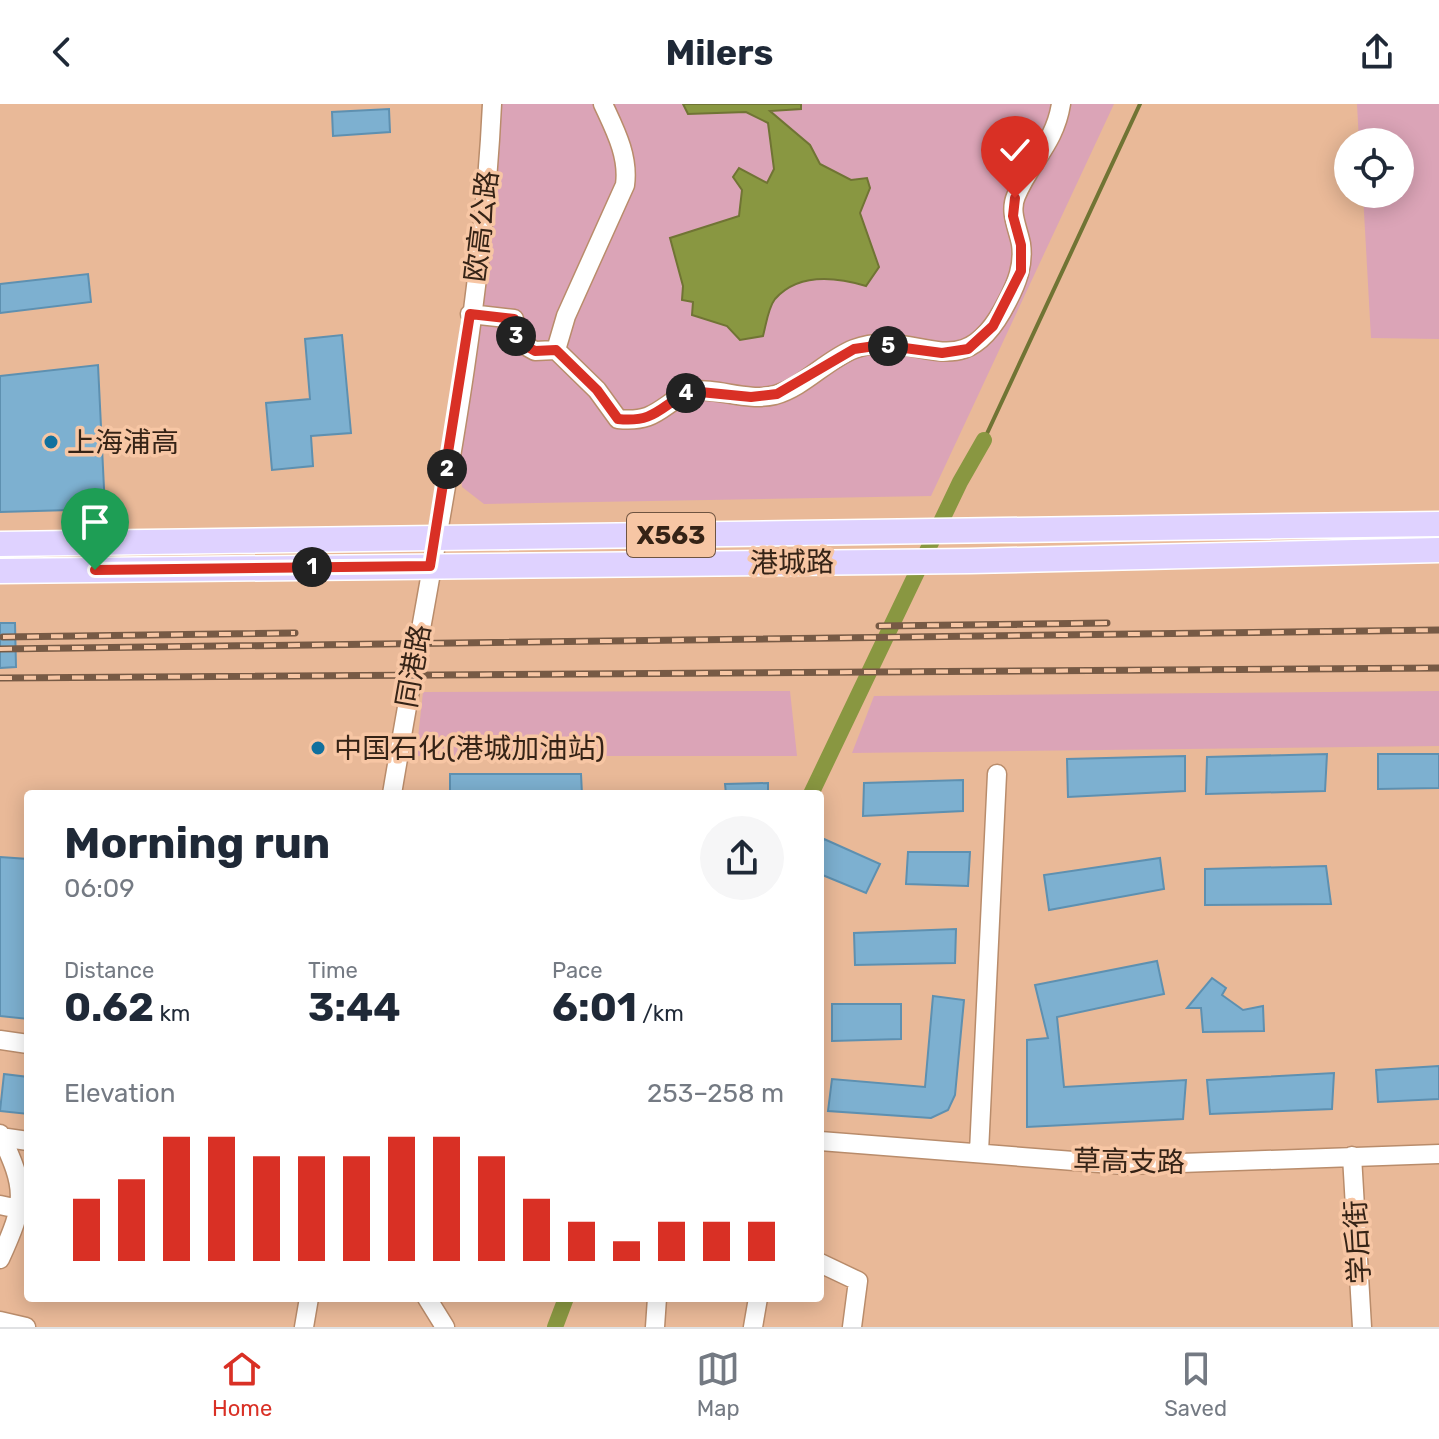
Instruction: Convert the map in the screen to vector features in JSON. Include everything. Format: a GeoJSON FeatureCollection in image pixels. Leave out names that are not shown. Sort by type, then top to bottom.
{"type":"FeatureCollection","features":[{"type":"Feature","properties":{"kind":"main road","name":"港城路"},"geometry":{"type":"LineString","coordinates":[[0,544],[1439,524]]}},
{"type":"Feature","properties":{"kind":"main road","name":"港城路"},"geometry":{"type":"LineString","coordinates":[[0,571],[970,561],[1439,550]]}},
{"type":"Feature","properties":{"kind":"street","name":"欧高公路"},"geometry":{"type":"LineString","coordinates":[[437,538],[487,199],[492,104]]}},
{"type":"Feature","properties":{"kind":"street"},"geometry":{"type":"LineString","coordinates":[[556,350],[566,316],[625,185],[627,168],[624,154],[603,104]]}},
{"type":"Feature","properties":{"kind":"street"},"geometry":{"type":"LineString","coordinates":[[470,314],[514,319],[517,341],[535,351],[556,350],[597,390],[618,419],[636,421],[655,416],[690,391],[751,397],[777,394],[854,349],[882,345],[942,353],[968,349],[993,326],[1021,271],[1021,245],[1013,216],[1015,198],[1058,127],[1061,104]]}},
{"type":"Feature","properties":{"kind":"street","name":"同港路"},"geometry":{"type":"LineString","coordinates":[[393,790],[437,538]]}},
{"type":"Feature","properties":{"kind":"street"},"geometry":{"type":"LineString","coordinates":[[979,1152],[997,774]]}},
{"type":"Feature","properties":{"kind":"street"},"geometry":{"type":"LineString","coordinates":[[0,1040],[24,1043]]}},
{"type":"Feature","properties":{"kind":"street"},"geometry":{"type":"LineString","coordinates":[[0,1136],[24,1140]]}},
{"type":"Feature","properties":{"kind":"street"},"geometry":{"type":"LineString","coordinates":[[0,1136],[22,1187],[24,1211],[0,1259]]}},
{"type":"Feature","properties":{"kind":"street","name":"草高支路"},"geometry":{"type":"LineString","coordinates":[[824,1141],[1125,1165],[1439,1154]]}},
{"type":"Feature","properties":{"kind":"street","name":"学后街"},"geometry":{"type":"LineString","coordinates":[[1352,1156],[1362,1327]]}},
{"type":"Feature","properties":{"kind":"street"},"geometry":{"type":"LineString","coordinates":[[0,1205],[24,1211]]}},
{"type":"Feature","properties":{"kind":"street"},"geometry":{"type":"LineString","coordinates":[[824,1265],[858,1281],[852,1327]]}},
{"type":"Feature","properties":{"kind":"street"},"geometry":{"type":"LineString","coordinates":[[304,1327],[308,1302]]}},
{"type":"Feature","properties":{"kind":"street"},"geometry":{"type":"LineString","coordinates":[[429,1302],[445,1327]]}},
{"type":"Feature","properties":{"kind":"street"},"geometry":{"type":"LineString","coordinates":[[655,1327],[657,1302]]}},
{"type":"Feature","properties":{"kind":"street"},"geometry":{"type":"LineString","coordinates":[[753,1327],[757,1302]]}},
{"type":"Feature","properties":{"kind":"street"},"geometry":{"type":"LineString","coordinates":[[0,1321],[26,1327]]}},
{"type":"Feature","properties":{"kind":"shaded area"},"geometry":{"type":"Polygon","coordinates":[[[501,104],[1114,104],[931,496],[484,504],[462,487],[460,465],[489,265],[501,104]]]}},
{"type":"Feature","properties":{"kind":"shaded area"},"geometry":{"type":"Polygon","coordinates":[[[683,104],[801,104],[801,109],[770,111],[810,145],[820,164],[851,180],[867,178],[870,188],[860,213],[879,267],[866,286],[830,279],[795,285],[775,299],[763,336],[740,340],[727,326],[692,315],[693,302],[682,300],[683,286],[670,238],[739,216],[742,190],[733,177],[739,168],[767,183],[774,169],[768,123],[746,112],[688,114],[683,104]]]}},
{"type":"Feature","properties":{"kind":"shaded area"},"geometry":{"type":"Polygon","coordinates":[[[1357,104],[1439,104],[1439,339],[1371,338],[1364,208],[1414,208],[1414,128],[1358,128],[1357,104]]]}},
{"type":"Feature","properties":{"kind":"shaded area"},"geometry":{"type":"Polygon","coordinates":[[[790,691],[797,756],[416,756],[423,692],[790,691]]]}},
{"type":"Feature","properties":{"kind":"shaded area"},"geometry":{"type":"Polygon","coordinates":[[[1439,691],[1439,746],[852,753],[874,696],[1439,691]]]}},
{"type":"Feature","properties":{"kind":"building"},"geometry":{"type":"Polygon","coordinates":[[[389,109],[390,132],[333,136],[332,112],[389,109]]]}},
{"type":"Feature","properties":{"kind":"building"},"geometry":{"type":"Polygon","coordinates":[[[88,274],[91,302],[0,313],[0,284],[88,274]]]}},
{"type":"Feature","properties":{"kind":"building"},"geometry":{"type":"Polygon","coordinates":[[[342,335],[351,433],[311,436],[313,466],[272,470],[266,403],[310,399],[305,339],[342,335]]]}},
{"type":"Feature","properties":{"kind":"building","name":"上海浦高"},"geometry":{"type":"Polygon","coordinates":[[[98,365],[105,509],[0,512],[0,376],[98,365]]]}},
{"type":"Feature","properties":{"kind":"building"},"geometry":{"type":"Polygon","coordinates":[[[0,623],[15,623],[16,667],[0,668],[0,623]]]}},
{"type":"Feature","properties":{"kind":"building"},"geometry":{"type":"Polygon","coordinates":[[[1327,754],[1325,791],[1206,794],[1207,757],[1327,754]]]}},
{"type":"Feature","properties":{"kind":"building"},"geometry":{"type":"Polygon","coordinates":[[[1378,754],[1439,754],[1439,788],[1378,789],[1378,754]]]}},
{"type":"Feature","properties":{"kind":"building"},"geometry":{"type":"Polygon","coordinates":[[[1185,756],[1185,791],[1068,797],[1067,759],[1185,756]]]}},
{"type":"Feature","properties":{"kind":"building"},"geometry":{"type":"Polygon","coordinates":[[[450,774],[581,774],[582,790],[450,790],[450,774]]]}},
{"type":"Feature","properties":{"kind":"building"},"geometry":{"type":"Polygon","coordinates":[[[963,780],[963,811],[863,816],[864,783],[963,780]]]}},
{"type":"Feature","properties":{"kind":"building"},"geometry":{"type":"Polygon","coordinates":[[[768,783],[768,790],[726,790],[725,784],[768,783]]]}},
{"type":"Feature","properties":{"kind":"building"},"geometry":{"type":"Polygon","coordinates":[[[824,839],[880,864],[866,893],[824,876],[824,839]]]}},
{"type":"Feature","properties":{"kind":"building"},"geometry":{"type":"Polygon","coordinates":[[[908,852],[970,852],[968,886],[906,884],[908,852]]]}},
{"type":"Feature","properties":{"kind":"building"},"geometry":{"type":"Polygon","coordinates":[[[0,857],[24,859],[24,1019],[0,1016],[0,857]]]}},
{"type":"Feature","properties":{"kind":"building"},"geometry":{"type":"Polygon","coordinates":[[[1160,858],[1164,889],[1049,910],[1044,875],[1160,858]]]}},
{"type":"Feature","properties":{"kind":"building"},"geometry":{"type":"Polygon","coordinates":[[[1326,866],[1331,904],[1205,905],[1205,869],[1326,866]]]}},
{"type":"Feature","properties":{"kind":"building"},"geometry":{"type":"Polygon","coordinates":[[[956,929],[955,963],[855,965],[854,933],[956,929]]]}},
{"type":"Feature","properties":{"kind":"building"},"geometry":{"type":"Polygon","coordinates":[[[1157,961],[1164,994],[1057,1017],[1064,1087],[1186,1080],[1183,1119],[1027,1127],[1027,1040],[1048,1038],[1035,985],[1157,961]]]}},
{"type":"Feature","properties":{"kind":"building"},"geometry":{"type":"Polygon","coordinates":[[[1212,978],[1226,988],[1222,995],[1243,1010],[1263,1006],[1264,1031],[1203,1032],[1201,1008],[1187,1008],[1212,978]]]}},
{"type":"Feature","properties":{"kind":"building"},"geometry":{"type":"Polygon","coordinates":[[[933,996],[964,1000],[955,1095],[948,1110],[931,1118],[828,1111],[832,1079],[925,1087],[933,996]]]}},
{"type":"Feature","properties":{"kind":"building"},"geometry":{"type":"Polygon","coordinates":[[[832,1004],[901,1004],[901,1039],[832,1041],[832,1004]]]}},
{"type":"Feature","properties":{"kind":"building"},"geometry":{"type":"Polygon","coordinates":[[[1439,1066],[1439,1099],[1378,1102],[1376,1070],[1439,1066]]]}},
{"type":"Feature","properties":{"kind":"building"},"geometry":{"type":"Polygon","coordinates":[[[1334,1073],[1332,1109],[1210,1114],[1207,1080],[1334,1073]]]}},
{"type":"Feature","properties":{"kind":"building"},"geometry":{"type":"Polygon","coordinates":[[[4,1074],[24,1076],[24,1114],[0,1111],[4,1074]]]}},
{"type":"Feature","properties":{"kind":"waterway"},"geometry":{"type":"LineString","coordinates":[[984,440],[1140,104]]}},
{"type":"Feature","properties":{"kind":"waterway"},"geometry":{"type":"LineString","coordinates":[[813,790],[960,482],[984,440]]}},
{"type":"Feature","properties":{"kind":"waterway"},"geometry":{"type":"LineString","coordinates":[[555,1327],[564,1302]]}},
{"type":"Feature","properties":{"kind":"railway"},"geometry":{"type":"LineString","coordinates":[[879,626],[1107,623]]}},
{"type":"Feature","properties":{"kind":"railway"},"geometry":{"type":"LineString","coordinates":[[0,649],[1439,630]]}},
{"type":"Feature","properties":{"kind":"railway"},"geometry":{"type":"LineString","coordinates":[[3,637],[295,633]]}},
{"type":"Feature","properties":{"kind":"railway"},"geometry":{"type":"LineString","coordinates":[[0,678],[1439,668]]}},
{"type":"Feature","properties":{"kind":"place","name":"上海浦高"},"geometry":{"type":"Point","coordinates":[51,442]}},
{"type":"Feature","properties":{"kind":"place","name":"中国石化(港城加油站)"},"geometry":{"type":"Point","coordinates":[318,748]}},
{"type":"Feature","properties":{"kind":"route"},"geometry":{"type":"LineString","coordinates":[[95,570],[430,566],[437,538],[470,314],[514,319],[517,341],[535,351],[556,350],[597,390],[618,419],[636,421],[655,416],[690,391],[751,397],[777,394],[854,349],[882,345],[942,353],[968,349],[993,326],[1021,271],[1021,245],[1013,216],[1015,198]]}}]}
